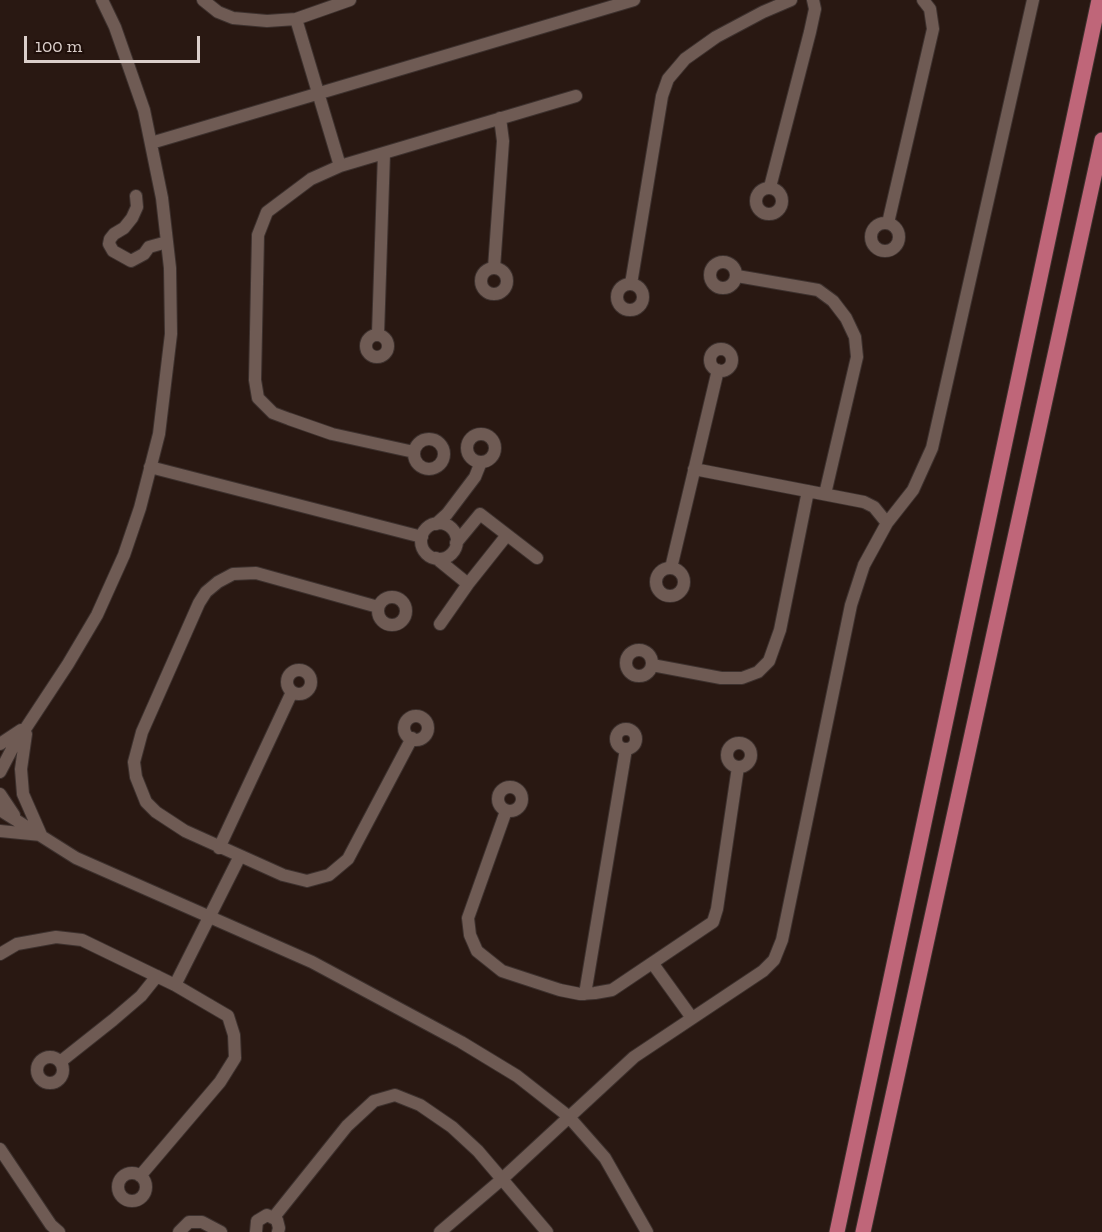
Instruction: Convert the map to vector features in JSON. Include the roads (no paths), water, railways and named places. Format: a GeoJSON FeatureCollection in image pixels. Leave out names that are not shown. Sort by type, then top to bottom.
{"type":"FeatureCollection","features":[{"type":"Feature","properties":{"kind":"main road"},"geometry":{"type":"LineString","coordinates":[[837,1232],[1099,0]]}},
{"type":"Feature","properties":{"kind":"main road"},"geometry":{"type":"LineString","coordinates":[[863,1232],[1102,140]]}},
{"type":"Feature","properties":{"kind":"main road"},"geometry":{"type":"LineString","coordinates":[[928,803],[956,809]]}},
{"type":"Feature","properties":{"kind":"street"},"geometry":{"type":"LineString","coordinates":[[0,772],[12,749],[97,615],[124,555],[140,508],[159,434],[171,334],[170,268],[162,198],[144,110],[115,27],[102,0]]}},
{"type":"Feature","properties":{"kind":"street"},"geometry":{"type":"LineString","coordinates":[[203,0],[218,12],[232,18],[267,21],[296,19],[350,0]]}},
{"type":"Feature","properties":{"kind":"street"},"geometry":{"type":"LineString","coordinates":[[151,143],[634,0]]}},
{"type":"Feature","properties":{"kind":"street"},"geometry":{"type":"LineString","coordinates":[[631,284],[662,96],[668,80],[685,59],[761,6],[791,0]]}},
{"type":"Feature","properties":{"kind":"street"},"geometry":{"type":"LineString","coordinates":[[770,187],[810,32],[814,9],[813,0]]}},
{"type":"Feature","properties":{"kind":"street"},"geometry":{"type":"LineString","coordinates":[[888,223],[933,29],[930,9],[923,0]]}},
{"type":"Feature","properties":{"kind":"street"},"geometry":{"type":"LineString","coordinates":[[440,1232],[501,1180],[634,1057],[763,971],[774,960],[782,940],[851,605],[864,565],[887,523],[913,490],[932,448],[1033,0]]}},
{"type":"Feature","properties":{"kind":"street"},"geometry":{"type":"LineString","coordinates":[[296,19],[340,166]]}},
{"type":"Feature","properties":{"kind":"street"},"geometry":{"type":"LineString","coordinates":[[414,452],[332,434],[273,413],[258,398],[255,380],[258,236],[267,212],[311,179],[340,166],[576,96]]}},
{"type":"Feature","properties":{"kind":"street"},"geometry":{"type":"LineString","coordinates":[[494,268],[503,141],[500,118]]}},
{"type":"Feature","properties":{"kind":"street"},"geometry":{"type":"LineString","coordinates":[[378,334],[384,153]]}},
{"type":"Feature","properties":{"kind":"street"},"geometry":{"type":"LineString","coordinates":[[136,196],[137,207],[132,218],[110,239],[109,244],[113,250],[131,261],[144,254],[149,247],[167,242]]}},
{"type":"Feature","properties":{"kind":"street"},"geometry":{"type":"LineString","coordinates":[[736,276],[818,290],[833,301],[846,318],[855,337],[857,357],[825,494]]}},
{"type":"Feature","properties":{"kind":"street"},"geometry":{"type":"LineString","coordinates":[[671,568],[718,370]]}},
{"type":"Feature","properties":{"kind":"street"},"geometry":{"type":"LineString","coordinates":[[444,561],[452,553],[450,528],[481,462]]}},
{"type":"Feature","properties":{"kind":"street"},"geometry":{"type":"LineString","coordinates":[[150,468],[422,537]]}},
{"type":"Feature","properties":{"kind":"street"},"geometry":{"type":"LineString","coordinates":[[694,469],[864,502],[874,507],[887,523]]}},
{"type":"Feature","properties":{"kind":"street"},"geometry":{"type":"LineString","coordinates":[[652,666],[721,678],[742,678],[758,672],[769,661],[780,630],[808,491]]}},
{"type":"Feature","properties":{"kind":"street"},"geometry":{"type":"LineString","coordinates":[[468,584],[444,561],[430,557],[423,548],[422,537],[428,527],[450,528],[480,514],[537,558]]}},
{"type":"Feature","properties":{"kind":"street"},"geometry":{"type":"LineString","coordinates":[[440,624],[507,535]]}},
{"type":"Feature","properties":{"kind":"street"},"geometry":{"type":"LineString","coordinates":[[378,607],[256,573],[233,574],[206,592],[142,732],[134,762],[136,777],[146,802],[156,812],[184,831],[283,875],[307,881],[328,875],[348,859],[412,738]]}},
{"type":"Feature","properties":{"kind":"street"},"geometry":{"type":"LineString","coordinates":[[219,848],[292,692]]}},
{"type":"Feature","properties":{"kind":"street"},"geometry":{"type":"LineString","coordinates":[[0,744],[29,724]]}},
{"type":"Feature","properties":{"kind":"street"},"geometry":{"type":"LineString","coordinates":[[29,724],[21,769],[22,794],[41,835]]}},
{"type":"Feature","properties":{"kind":"street"},"geometry":{"type":"LineString","coordinates":[[0,759],[12,749]]}},
{"type":"Feature","properties":{"kind":"street"},"geometry":{"type":"LineString","coordinates":[[585,994],[626,749]]}},
{"type":"Feature","properties":{"kind":"street"},"geometry":{"type":"LineString","coordinates":[[506,811],[468,918],[470,935],[477,951],[502,971],[560,990],[585,994],[612,990],[713,922],[717,909],[738,767]]}},
{"type":"Feature","properties":{"kind":"street"},"geometry":{"type":"LineString","coordinates":[[0,794],[16,819]]}},
{"type":"Feature","properties":{"kind":"street"},"geometry":{"type":"LineString","coordinates":[[0,810],[76,858],[312,962],[461,1042],[517,1076],[568,1116],[605,1158],[647,1232]]}},
{"type":"Feature","properties":{"kind":"street"},"geometry":{"type":"LineString","coordinates":[[0,831],[41,835]]}},
{"type":"Feature","properties":{"kind":"street"},"geometry":{"type":"LineString","coordinates":[[176,985],[240,856]]}},
{"type":"Feature","properties":{"kind":"street"},"geometry":{"type":"LineString","coordinates":[[0,954],[16,944],[56,937],[82,940],[176,985],[228,1016],[234,1035],[235,1058],[220,1082],[140,1176]]}},
{"type":"Feature","properties":{"kind":"street"},"geometry":{"type":"LineString","coordinates":[[653,964],[692,1018]]}},
{"type":"Feature","properties":{"kind":"street"},"geometry":{"type":"LineString","coordinates":[[60,1062],[141,996],[157,976]]}},
{"type":"Feature","properties":{"kind":"street"},"geometry":{"type":"LineString","coordinates":[[274,1217],[347,1126],[374,1101],[395,1095],[420,1105],[452,1127],[478,1151],[547,1232]]}},
{"type":"Feature","properties":{"kind":"street"},"geometry":{"type":"LineString","coordinates":[[0,1149],[51,1225],[59,1232]]}},
{"type":"Feature","properties":{"kind":"street"},"geometry":{"type":"LineString","coordinates":[[256,1232],[255,1224],[259,1218],[267,1215],[274,1217],[279,1224],[278,1232]]}},
{"type":"Feature","properties":{"kind":"street"},"geometry":{"type":"LineString","coordinates":[[178,1232],[189,1222],[202,1222],[221,1232]]}}]}
